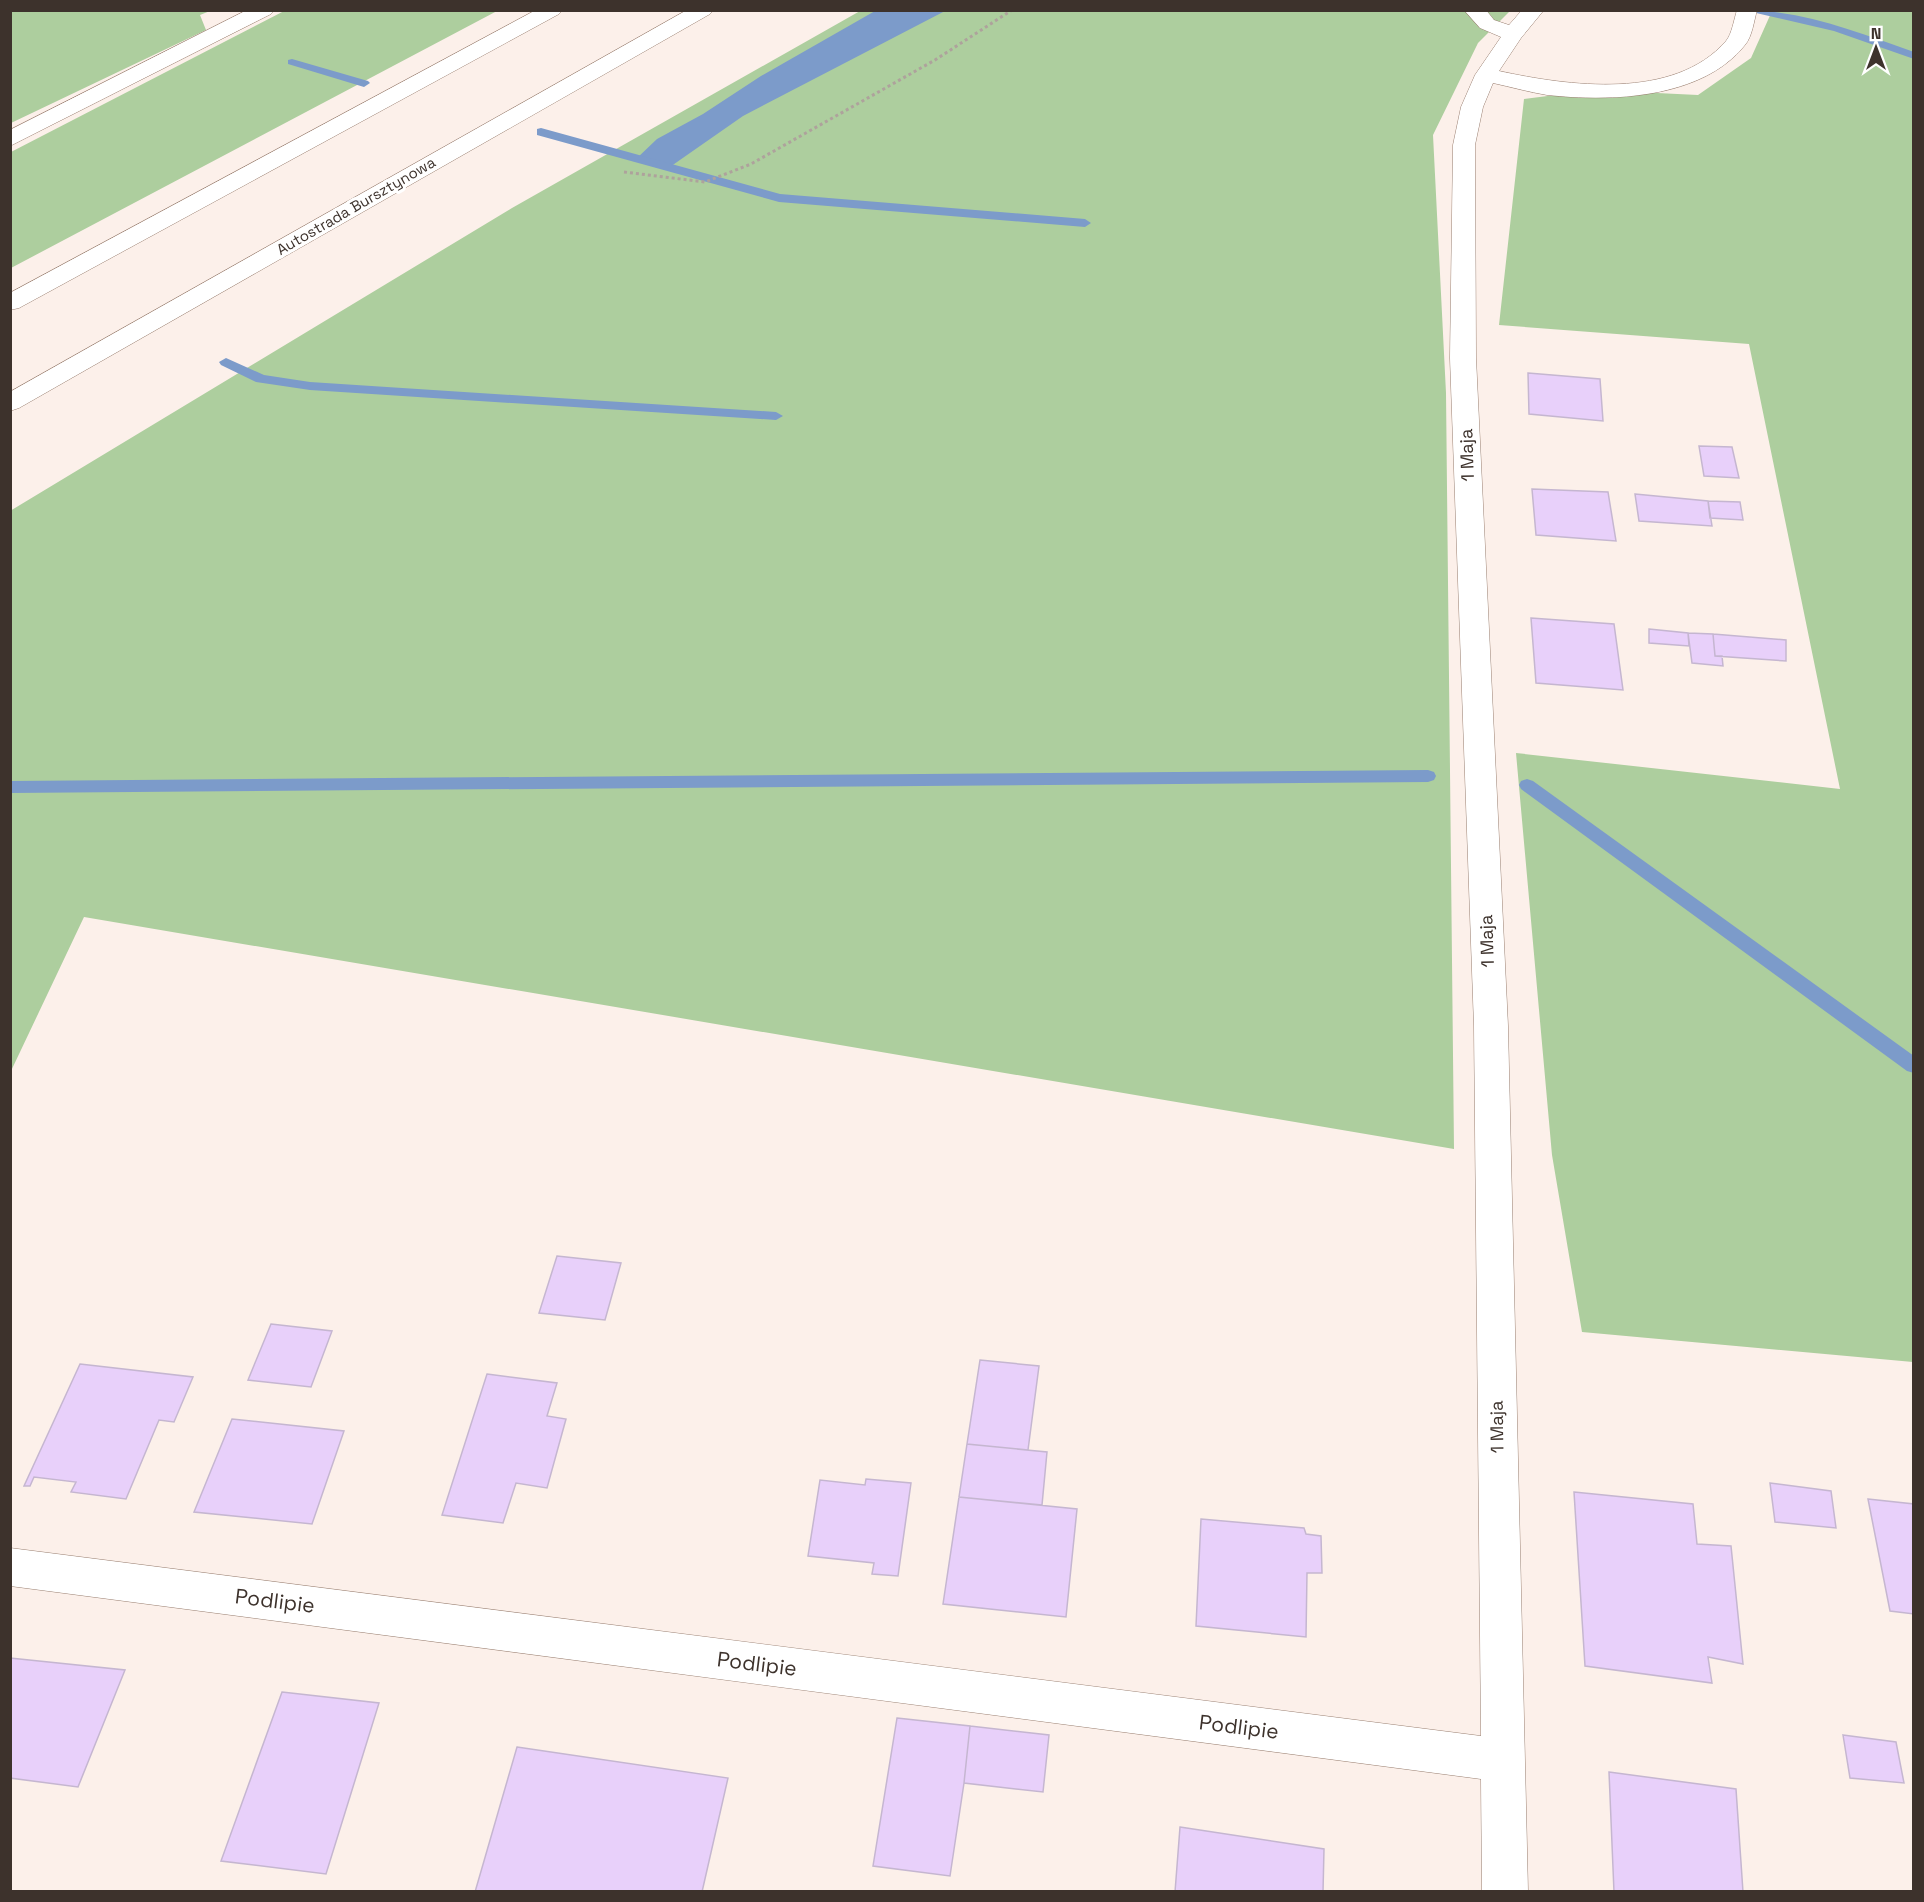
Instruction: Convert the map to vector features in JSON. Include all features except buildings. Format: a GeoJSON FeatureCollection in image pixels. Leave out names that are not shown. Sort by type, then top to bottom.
{"type":"FeatureCollection","features":[{"type":"Feature","properties":{"kind":"main road"},"geometry":{"type":"LineString","coordinates":[[10,140],[264,10]]}},
{"type":"Feature","properties":{"kind":"main road"},"geometry":{"type":"LineString","coordinates":[[10,303],[552,10]]}},
{"type":"Feature","properties":{"kind":"main road","name":"Autostrada Bursztynowa"},"geometry":{"type":"LineString","coordinates":[[10,403],[703,10]]}},
{"type":"Feature","properties":{"kind":"main road"},"geometry":{"type":"LineString","coordinates":[[1474,10],[1487,24],[1513,34]]}},
{"type":"Feature","properties":{"kind":"main road","name":"1 Maja"},"geometry":{"type":"LineString","coordinates":[[1505,1892],[1491,1026],[1463,358],[1464,145],[1472,107],[1486,75],[1513,34],[1534,10]]}},
{"type":"Feature","properties":{"kind":"main road"},"geometry":{"type":"LineString","coordinates":[[1486,75],[1546,88],[1595,90],[1650,88],[1700,73],[1737,42],[1745,15]]}},
{"type":"Feature","properties":{"kind":"main road","name":"Podlipie"},"geometry":{"type":"LineString","coordinates":[[10,1567],[1503,1760]]}},
{"type":"Feature","properties":{"kind":"path"},"geometry":{"type":"LineString","coordinates":[[624,172],[705,182],[751,164],[914,72],[1012,10]]}},
{"type":"Feature","properties":{"kind":"green space"},"geometry":{"type":"Polygon","coordinates":[[[11,10],[210,11],[200,15],[206,30],[11,123],[11,10]]]}},
{"type":"Feature","properties":{"kind":"green space"},"geometry":{"type":"Polygon","coordinates":[[[286,10],[497,11],[11,268],[11,152],[286,10]]]}},
{"type":"Feature","properties":{"kind":"green space"},"geometry":{"type":"Polygon","coordinates":[[[860,11],[1510,11],[1478,43],[1433,135],[1446,393],[1454,1149],[84,917],[11,1071],[10,511],[512,208],[860,11]]]}},
{"type":"Feature","properties":{"kind":"green space"},"geometry":{"type":"Polygon","coordinates":[[[1772,11],[1913,11],[1913,1362],[1582,1332],[1552,1155],[1516,753],[1840,789],[1749,344],[1499,325],[1524,99],[1595,90],[1698,95],[1751,58],[1772,11]]]}},
{"type":"Feature","properties":{"kind":"water"},"geometry":{"type":"Polygon","coordinates":[[[875,11],[945,11],[743,116],[667,169],[635,160],[657,139],[875,11]]]}},
{"type":"Feature","properties":{"kind":"waterway"},"geometry":{"type":"LineString","coordinates":[[1748,10],[1837,28],[1914,56]]}},
{"type":"Feature","properties":{"kind":"waterway"},"geometry":{"type":"LineString","coordinates":[[292,62],[364,83]]}},
{"type":"Feature","properties":{"kind":"waterway"},"geometry":{"type":"LineString","coordinates":[[541,132],[779,198],[1085,223]]}},
{"type":"Feature","properties":{"kind":"waterway"},"geometry":{"type":"LineString","coordinates":[[226,362],[261,379],[310,386],[776,416]]}},
{"type":"Feature","properties":{"kind":"waterway"},"geometry":{"type":"LineString","coordinates":[[10,787],[1428,776]]}},
{"type":"Feature","properties":{"kind":"waterway"},"geometry":{"type":"LineString","coordinates":[[1527,785],[1914,1066]]}}]}
